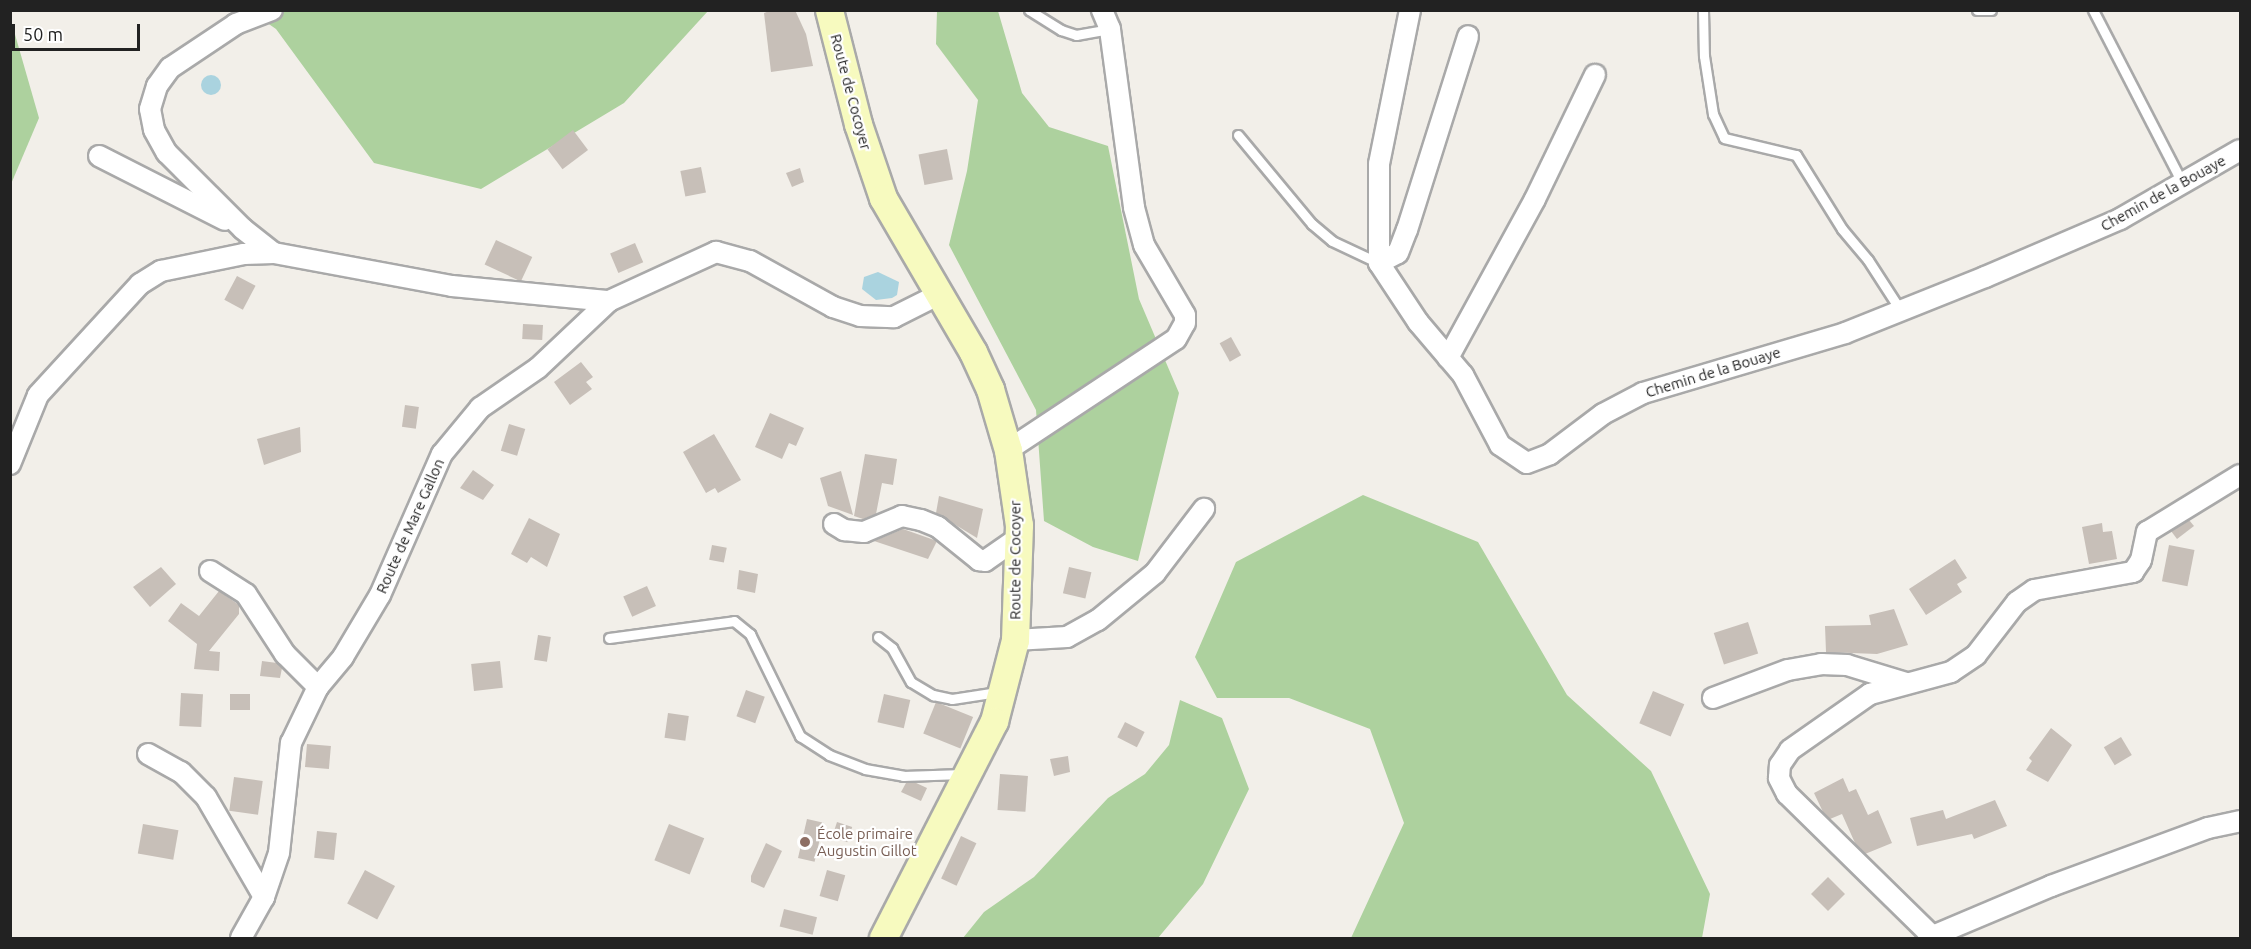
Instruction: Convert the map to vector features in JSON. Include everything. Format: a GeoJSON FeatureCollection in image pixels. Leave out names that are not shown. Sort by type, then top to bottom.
{"type":"FeatureCollection","features":[{"type":"Feature","properties":{"kind":"main road","name":"Route de Cocoyer"},"geometry":{"type":"LineString","coordinates":[[829,10],[858,124],[884,198],[940,294],[990,389],[1008,450],[1018,538],[1015,640],[994,721],[883,939]]}},
{"type":"Feature","properties":{"kind":"street"},"geometry":{"type":"LineString","coordinates":[[272,10],[236,24],[170,68],[157,86],[150,109],[154,130],[167,153],[243,229],[274,253]]}},
{"type":"Feature","properties":{"kind":"street"},"geometry":{"type":"LineString","coordinates":[[1008,450],[1176,339],[1185,323],[1185,315],[1144,245],[1134,207],[1110,29],[1102,10]]}},
{"type":"Feature","properties":{"kind":"street","name":"Chemin de la Bouaye"},"geometry":{"type":"LineString","coordinates":[[1410,10],[1379,164],[1379,264],[1394,290],[1463,375],[1500,445],[1519,460],[1532,462],[1603,414],[1643,393],[1845,333],[2091,232],[2183,184],[2241,150]]}},
{"type":"Feature","properties":{"kind":"street"},"geometry":{"type":"LineString","coordinates":[[1379,264],[1398,253],[1407,230],[1468,36]]}},
{"type":"Feature","properties":{"kind":"street"},"geometry":{"type":"LineString","coordinates":[[1448,358],[1535,199],[1595,75]]}},
{"type":"Feature","properties":{"kind":"street"},"geometry":{"type":"LineString","coordinates":[[99,156],[243,229]]}},
{"type":"Feature","properties":{"kind":"street","name":"Route de Mare Gallon"},"geometry":{"type":"LineString","coordinates":[[241,939],[264,897],[279,853],[291,743],[318,687],[343,657],[380,595],[426,483],[460,428],[480,408],[538,368],[609,301],[716,252],[750,261],[833,308],[860,316],[894,317],[940,294]]}},
{"type":"Feature","properties":{"kind":"street"},"geometry":{"type":"LineString","coordinates":[[10,464],[38,394],[140,284],[161,271],[244,254],[274,253],[452,286],[609,301]]}},
{"type":"Feature","properties":{"kind":"street"},"geometry":{"type":"LineString","coordinates":[[2241,475],[2147,532],[2141,560],[2133,572],[2034,590],[2018,602],[1976,655],[1951,672],[1870,694],[1790,750],[1780,765],[1779,778],[1787,794],[1930,937],[2062,882],[2208,828],[2241,821]]}},
{"type":"Feature","properties":{"kind":"street"},"geometry":{"type":"LineString","coordinates":[[1015,640],[1067,637],[1098,620],[1155,573],[1204,509]]}},
{"type":"Feature","properties":{"kind":"street"},"geometry":{"type":"LineString","coordinates":[[834,524],[844,530],[864,532],[902,516],[921,520],[938,527],[979,560],[985,561],[1018,538]]}},
{"type":"Feature","properties":{"kind":"street"},"geometry":{"type":"LineString","coordinates":[[210,571],[246,594],[285,654],[318,687]]}},
{"type":"Feature","properties":{"kind":"street"},"geometry":{"type":"LineString","coordinates":[[1713,698],[1788,670],[1821,664],[1847,665],[1906,683]]}},
{"type":"Feature","properties":{"kind":"street"},"geometry":{"type":"LineString","coordinates":[[148,754],[181,772],[207,797],[264,897]]}},
{"type":"Feature","properties":{"kind":"lane"},"geometry":{"type":"LineString","coordinates":[[1029,10],[1061,30],[1076,35],[1110,29]]}},
{"type":"Feature","properties":{"kind":"lane"},"geometry":{"type":"LineString","coordinates":[[1703,10],[1704,56],[1713,114],[1724,138],[1796,155],[1842,229],[1868,260],[1901,311]]}},
{"type":"Feature","properties":{"kind":"lane"},"geometry":{"type":"LineString","coordinates":[[1977,10],[1991,10]]}},
{"type":"Feature","properties":{"kind":"lane"},"geometry":{"type":"LineString","coordinates":[[2093,10],[2183,184]]}},
{"type":"Feature","properties":{"kind":"lane"},"geometry":{"type":"LineString","coordinates":[[1238,135],[1312,224],[1332,241],[1379,264]]}},
{"type":"Feature","properties":{"kind":"lane"},"geometry":{"type":"LineString","coordinates":[[609,638],[734,621],[750,634],[800,736],[829,755],[864,769],[903,776],[968,774]]}},
{"type":"Feature","properties":{"kind":"lane"},"geometry":{"type":"LineString","coordinates":[[878,637],[892,648],[911,682],[933,695],[952,699],[1000,692]]}},
{"type":"Feature","properties":{"kind":"green space"},"geometry":{"type":"Polygon","coordinates":[[[250,11],[708,11],[624,103],[481,189],[374,163],[276,29],[250,11]]]}},
{"type":"Feature","properties":{"kind":"green space"},"geometry":{"type":"Polygon","coordinates":[[[937,11],[998,11],[1022,93],[1049,127],[1108,146],[1139,299],[1179,393],[1138,561],[1093,547],[1044,521],[1036,410],[949,245],[967,171],[978,100],[936,44],[937,11]]]}},
{"type":"Feature","properties":{"kind":"green space"},"geometry":{"type":"Polygon","coordinates":[[[10,17],[39,118],[11,184],[10,184],[10,17]]]}},
{"type":"Feature","properties":{"kind":"green space"},"geometry":{"type":"Polygon","coordinates":[[[1363,495],[1478,542],[1567,695],[1651,771],[1710,894],[1702,938],[1351,938],[1404,823],[1370,729],[1289,698],[1217,698],[1195,657],[1236,562],[1363,495]]]}},
{"type":"Feature","properties":{"kind":"green space"},"geometry":{"type":"Polygon","coordinates":[[[1180,700],[1222,718],[1249,789],[1203,884],[1158,938],[963,938],[984,912],[1034,877],[1108,798],[1145,774],[1169,745],[1180,700]]]}},
{"type":"Feature","properties":{"kind":"water"},"geometry":{"type":"Polygon","coordinates":[[[211,75],[218,78],[221,85],[218,92],[211,95],[204,92],[201,85],[204,78],[211,75]]]}},
{"type":"Feature","properties":{"kind":"water"},"geometry":{"type":"Polygon","coordinates":[[[878,272],[899,282],[897,295],[876,300],[862,289],[864,277],[878,272]]]}},
{"type":"Feature","properties":{"kind":"building"},"geometry":{"type":"Polygon","coordinates":[[[772,10],[795,10],[806,34],[813,66],[771,72],[764,13],[772,10]]]}},
{"type":"Feature","properties":{"kind":"building"},"geometry":{"type":"Polygon","coordinates":[[[573,130],[588,150],[562,169],[547,149],[573,130]]]}},
{"type":"Feature","properties":{"kind":"building"},"geometry":{"type":"Polygon","coordinates":[[[947,149],[953,179],[924,185],[919,155],[947,149]]]}},
{"type":"Feature","properties":{"kind":"building"},"geometry":{"type":"Polygon","coordinates":[[[701,167],[706,193],[685,197],[680,171],[701,167]]]}},
{"type":"Feature","properties":{"kind":"building"},"geometry":{"type":"Polygon","coordinates":[[[800,168],[804,182],[792,187],[786,173],[800,168]]]}},
{"type":"Feature","properties":{"kind":"building"},"geometry":{"type":"Polygon","coordinates":[[[496,240],[532,257],[521,281],[485,264],[496,240]]]}},
{"type":"Feature","properties":{"kind":"building"},"geometry":{"type":"Polygon","coordinates":[[[635,243],[643,262],[618,273],[610,254],[635,243]]]}},
{"type":"Feature","properties":{"kind":"building"},"geometry":{"type":"Polygon","coordinates":[[[237,276],[256,286],[243,310],[224,300],[237,276]]]}},
{"type":"Feature","properties":{"kind":"building"},"geometry":{"type":"Polygon","coordinates":[[[523,324],[543,325],[542,340],[522,339],[523,324]]]}},
{"type":"Feature","properties":{"kind":"building"},"geometry":{"type":"Polygon","coordinates":[[[1231,337],[1241,355],[1230,362],[1220,343],[1231,337]]]}},
{"type":"Feature","properties":{"kind":"building"},"geometry":{"type":"Polygon","coordinates":[[[581,362],[593,377],[586,382],[592,389],[570,405],[554,382],[581,362]]]}},
{"type":"Feature","properties":{"kind":"building"},"geometry":{"type":"Polygon","coordinates":[[[405,405],[419,407],[416,429],[402,427],[405,405]]]}},
{"type":"Feature","properties":{"kind":"building"},"geometry":{"type":"Polygon","coordinates":[[[770,413],[804,428],[796,446],[789,443],[782,459],[755,447],[770,413]]]}},
{"type":"Feature","properties":{"kind":"building"},"geometry":{"type":"Polygon","coordinates":[[[509,424],[525,429],[517,456],[501,451],[509,424]]]}},
{"type":"Feature","properties":{"kind":"building"},"geometry":{"type":"Polygon","coordinates":[[[300,427],[301,452],[264,465],[257,439],[300,427]]]}},
{"type":"Feature","properties":{"kind":"building"},"geometry":{"type":"Polygon","coordinates":[[[714,434],[741,480],[718,493],[715,488],[706,493],[683,452],[714,434]]]}},
{"type":"Feature","properties":{"kind":"building"},"geometry":{"type":"Polygon","coordinates":[[[865,454],[897,459],[893,485],[882,483],[876,514],[863,519],[854,516],[865,454]]]}},
{"type":"Feature","properties":{"kind":"building"},"geometry":{"type":"Polygon","coordinates":[[[473,470],[494,485],[483,500],[460,488],[473,470]]]}},
{"type":"Feature","properties":{"kind":"building"},"geometry":{"type":"Polygon","coordinates":[[[841,471],[853,515],[828,506],[820,478],[841,471]]]}},
{"type":"Feature","properties":{"kind":"building"},"geometry":{"type":"Polygon","coordinates":[[[939,496],[983,509],[977,538],[936,513],[939,496]]]}},
{"type":"Feature","properties":{"kind":"building"},"geometry":{"type":"Polygon","coordinates":[[[529,518],[560,534],[547,567],[531,557],[527,563],[511,554],[529,518]]]}},
{"type":"Feature","properties":{"kind":"building"},"geometry":{"type":"Polygon","coordinates":[[[2189,520],[2194,526],[2177,539],[2171,531],[2189,520]]]}},
{"type":"Feature","properties":{"kind":"building"},"geometry":{"type":"Polygon","coordinates":[[[2102,523],[2103,532],[2112,531],[2117,559],[2089,564],[2082,527],[2102,523]]]}},
{"type":"Feature","properties":{"kind":"building"},"geometry":{"type":"Polygon","coordinates":[[[903,529],[937,541],[928,559],[874,541],[903,529]]]}},
{"type":"Feature","properties":{"kind":"building"},"geometry":{"type":"Polygon","coordinates":[[[712,545],[727,548],[724,563],[709,560],[712,545]]]}},
{"type":"Feature","properties":{"kind":"building"},"geometry":{"type":"Polygon","coordinates":[[[2169,545],[2195,550],[2187,586],[2162,581],[2169,545]]]}},
{"type":"Feature","properties":{"kind":"building"},"geometry":{"type":"Polygon","coordinates":[[[1955,559],[1967,578],[1957,584],[1962,592],[1926,615],[1909,589],[1955,559]]]}},
{"type":"Feature","properties":{"kind":"building"},"geometry":{"type":"Polygon","coordinates":[[[161,567],[176,584],[150,607],[133,587],[161,567]]]}},
{"type":"Feature","properties":{"kind":"building"},"geometry":{"type":"Polygon","coordinates":[[[1069,567],[1091,572],[1085,598],[1063,593],[1069,567]]]}},
{"type":"Feature","properties":{"kind":"building"},"geometry":{"type":"Polygon","coordinates":[[[739,570],[758,574],[755,593],[737,589],[739,570]]]}},
{"type":"Feature","properties":{"kind":"building"},"geometry":{"type":"Polygon","coordinates":[[[647,586],[656,606],[632,617],[623,597],[647,586]]]}},
{"type":"Feature","properties":{"kind":"building"},"geometry":{"type":"Polygon","coordinates":[[[219,591],[239,605],[239,614],[209,651],[220,652],[219,671],[194,669],[197,644],[168,621],[181,603],[199,616],[219,591]]]}},
{"type":"Feature","properties":{"kind":"building"},"geometry":{"type":"Polygon","coordinates":[[[1894,609],[1908,645],[1877,654],[1826,652],[1825,626],[1871,625],[1869,615],[1894,609]]]}},
{"type":"Feature","properties":{"kind":"building"},"geometry":{"type":"Polygon","coordinates":[[[1748,622],[1758,653],[1724,665],[1714,633],[1748,622]]]}},
{"type":"Feature","properties":{"kind":"building"},"geometry":{"type":"Polygon","coordinates":[[[538,635],[551,637],[547,662],[534,660],[538,635]]]}},
{"type":"Feature","properties":{"kind":"building"},"geometry":{"type":"Polygon","coordinates":[[[262,661],[277,663],[282,668],[280,678],[260,676],[262,661]]]}},
{"type":"Feature","properties":{"kind":"building"},"geometry":{"type":"Polygon","coordinates":[[[500,661],[503,688],[474,691],[471,664],[500,661]]]}},
{"type":"Feature","properties":{"kind":"building"},"geometry":{"type":"Polygon","coordinates":[[[746,690],[765,697],[755,723],[736,716],[746,690]]]}},
{"type":"Feature","properties":{"kind":"building"},"geometry":{"type":"Polygon","coordinates":[[[1653,691],[1684,704],[1671,737],[1639,723],[1653,691]]]}},
{"type":"Feature","properties":{"kind":"building"},"geometry":{"type":"Polygon","coordinates":[[[181,693],[203,694],[201,727],[179,726],[181,693]]]}},
{"type":"Feature","properties":{"kind":"building"},"geometry":{"type":"Polygon","coordinates":[[[230,694],[250,694],[250,710],[230,710],[230,694]]]}},
{"type":"Feature","properties":{"kind":"building"},"geometry":{"type":"Polygon","coordinates":[[[884,694],[910,700],[904,728],[877,722],[884,694]]]}},
{"type":"Feature","properties":{"kind":"building"},"geometry":{"type":"Polygon","coordinates":[[[936,702],[973,717],[960,749],[923,734],[936,702]]]}},
{"type":"Feature","properties":{"kind":"building"},"geometry":{"type":"Polygon","coordinates":[[[668,713],[689,716],[685,741],[665,738],[668,713]]]}},
{"type":"Feature","properties":{"kind":"building"},"geometry":{"type":"Polygon","coordinates":[[[1125,722],[1145,732],[1137,747],[1117,737],[1125,722]]]}},
{"type":"Feature","properties":{"kind":"building"},"geometry":{"type":"Polygon","coordinates":[[[2051,728],[2072,745],[2048,782],[2026,770],[2032,761],[2029,758],[2051,728]]]}},
{"type":"Feature","properties":{"kind":"building"},"geometry":{"type":"Polygon","coordinates":[[[2121,737],[2132,755],[2115,765],[2104,747],[2121,737]]]}},
{"type":"Feature","properties":{"kind":"building"},"geometry":{"type":"Polygon","coordinates":[[[307,744],[331,746],[329,769],[305,767],[307,744]]]}},
{"type":"Feature","properties":{"kind":"building"},"geometry":{"type":"Polygon","coordinates":[[[1068,756],[1070,772],[1054,776],[1050,759],[1068,756]]]}},
{"type":"Feature","properties":{"kind":"building"},"geometry":{"type":"Polygon","coordinates":[[[1000,774],[1028,776],[1025,812],[997,810],[1000,774]]]}},
{"type":"Feature","properties":{"kind":"building"},"geometry":{"type":"Polygon","coordinates":[[[234,777],[263,781],[258,815],[229,811],[234,777]]]}},
{"type":"Feature","properties":{"kind":"building"},"geometry":{"type":"Polygon","coordinates":[[[1843,778],[1849,792],[1856,789],[1868,815],[1878,810],[1892,843],[1865,854],[1855,843],[1842,814],[1830,819],[1823,812],[1814,793],[1843,778]]]}},
{"type":"Feature","properties":{"kind":"building"},"geometry":{"type":"Polygon","coordinates":[[[914,782],[927,788],[921,801],[901,792],[906,783],[914,782]]]}},
{"type":"Feature","properties":{"kind":"building"},"geometry":{"type":"Polygon","coordinates":[[[1995,800],[2007,826],[1974,839],[1972,834],[1917,846],[1910,818],[1943,810],[1946,819],[1995,800]]]}},
{"type":"Feature","properties":{"kind":"building"},"geometry":{"type":"Polygon","coordinates":[[[807,819],[824,823],[815,862],[798,858],[807,819]]]}},
{"type":"Feature","properties":{"kind":"building"},"geometry":{"type":"Polygon","coordinates":[[[837,822],[852,827],[847,842],[832,837],[837,822]]]}},
{"type":"Feature","properties":{"kind":"building"},"geometry":{"type":"Polygon","coordinates":[[[143,824],[178,830],[173,860],[138,854],[143,824]]]}},
{"type":"Feature","properties":{"kind":"building"},"geometry":{"type":"Polygon","coordinates":[[[669,824],[704,838],[690,874],[654,860],[669,824]]]}},
{"type":"Feature","properties":{"kind":"building"},"geometry":{"type":"Polygon","coordinates":[[[317,831],[337,833],[334,860],[314,858],[317,831]]]}},
{"type":"Feature","properties":{"kind":"building"},"geometry":{"type":"Polygon","coordinates":[[[961,836],[976,843],[957,886],[941,879],[961,836]]]}},
{"type":"Feature","properties":{"kind":"building"},"geometry":{"type":"Polygon","coordinates":[[[766,843],[782,851],[764,888],[751,882],[751,876],[766,843]]]}},
{"type":"Feature","properties":{"kind":"building"},"geometry":{"type":"Polygon","coordinates":[[[365,870],[395,886],[377,920],[347,904],[365,870]]]}},
{"type":"Feature","properties":{"kind":"building"},"geometry":{"type":"Polygon","coordinates":[[[827,870],[845,875],[838,901],[820,896],[827,870]]]}},
{"type":"Feature","properties":{"kind":"building"},"geometry":{"type":"Polygon","coordinates":[[[1828,877],[1845,894],[1828,911],[1811,894],[1828,877]]]}},
{"type":"Feature","properties":{"kind":"building"},"geometry":{"type":"Polygon","coordinates":[[[784,909],[817,917],[813,935],[780,926],[784,909]]]}},
{"type":"Feature","properties":{"kind":"place","name":"École primaire Augustin Gillot"},"geometry":{"type":"Point","coordinates":[805,842]}}]}
